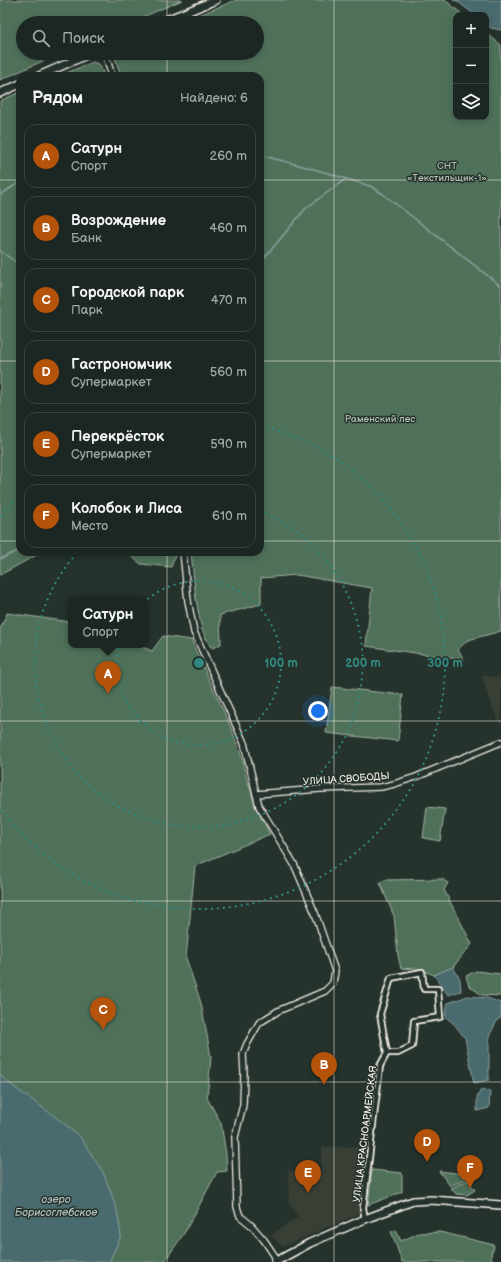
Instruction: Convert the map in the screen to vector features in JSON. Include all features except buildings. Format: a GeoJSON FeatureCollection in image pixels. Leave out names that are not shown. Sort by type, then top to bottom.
{"type":"FeatureCollection","features":[{"type":"Feature","properties":{"kind":"main road"},"geometry":{"type":"LineString","coordinates":[[176,16],[216,0]]}},
{"type":"Feature","properties":{"kind":"main road"},"geometry":{"type":"LineString","coordinates":[[48,72],[75,60]]}},
{"type":"Feature","properties":{"kind":"main road"},"geometry":{"type":"LineString","coordinates":[[0,93],[16,86]]}},
{"type":"Feature","properties":{"kind":"main road"},"geometry":{"type":"LineString","coordinates":[[275,1262],[310,1243],[365,1219],[413,1201],[431,1200],[501,1205]]}},
{"type":"Feature","properties":{"kind":"street"},"geometry":{"type":"LineString","coordinates":[[107,60],[111,72]]}},
{"type":"Feature","properties":{"kind":"street"},"geometry":{"type":"LineString","coordinates":[[183,556],[188,601],[194,632],[244,743],[259,806],[294,864],[312,907],[335,971],[333,983],[325,991],[278,1011],[259,1023],[251,1034],[243,1054],[243,1105],[235,1137],[237,1207],[240,1216],[252,1225],[264,1240],[274,1255],[275,1262]]}},
{"type":"Feature","properties":{"kind":"street","name":"УЛИЦА СВОБОДЫ"},"geometry":{"type":"LineString","coordinates":[[256,794],[320,789],[381,787],[416,777],[501,742]]}},
{"type":"Feature","properties":{"kind":"street"},"geometry":{"type":"LineString","coordinates":[[422,972],[424,989],[438,988],[440,1017],[414,1021],[412,1046],[398,1053],[387,1052],[380,1014],[390,978],[422,972]]}},
{"type":"Feature","properties":{"kind":"street","name":"УЛИЦА КРАСНОАРМЕЙСКАЯ"},"geometry":{"type":"LineString","coordinates":[[365,1219],[363,1208],[380,1066],[387,1052]]}},
{"type":"Feature","properties":{"kind":"shaded area"},"geometry":{"type":"Polygon","coordinates":[[[482,675],[501,678],[501,727],[488,697],[482,675]]]}},
{"type":"Feature","properties":{"kind":"shaded area"},"geometry":{"type":"Polygon","coordinates":[[[322,1147],[368,1147],[360,1210],[358,1214],[282,1247],[271,1235],[298,1217],[289,1203],[288,1171],[321,1172],[322,1147]]]}},
{"type":"Feature","properties":{"kind":"green space"},"geometry":{"type":"Polygon","coordinates":[[[0,0],[182,0],[145,16],[16,16],[16,60],[45,60],[0,80],[0,0]]]}},
{"type":"Feature","properties":{"kind":"green space","name":"Раменский лес"},"geometry":{"type":"Polygon","coordinates":[[[236,0],[445,0],[459,12],[453,12],[453,120],[489,120],[489,35],[501,45],[501,631],[468,640],[458,649],[464,660],[366,646],[372,588],[297,575],[261,578],[261,604],[220,615],[221,644],[213,648],[210,646],[202,630],[196,600],[191,556],[264,556],[264,72],[120,72],[116,60],[264,60],[264,16],[197,16],[236,0]]]}},
{"type":"Feature","properties":{"kind":"green space"},"geometry":{"type":"Polygon","coordinates":[[[93,62],[100,65],[103,72],[69,72],[93,62]]]}},
{"type":"Feature","properties":{"kind":"green space"},"geometry":{"type":"Polygon","coordinates":[[[16,94],[16,556],[35,556],[0,575],[0,101],[16,94]]]}},
{"type":"Feature","properties":{"kind":"green space"},"geometry":{"type":"Polygon","coordinates":[[[131,556],[175,556],[171,567],[141,564],[131,556]]]}},
{"type":"Feature","properties":{"kind":"green space"},"geometry":{"type":"Polygon","coordinates":[[[7,613],[68,622],[68,648],[144,648],[152,651],[163,636],[191,640],[232,730],[243,761],[245,773],[257,810],[270,834],[195,866],[186,958],[201,1003],[211,1057],[207,1098],[221,1123],[227,1171],[217,1172],[185,1232],[164,1262],[0,1262],[0,629],[7,613]]]}},
{"type":"Feature","properties":{"kind":"green space"},"geometry":{"type":"Polygon","coordinates":[[[332,687],[403,695],[398,741],[326,733],[332,687]]]}},
{"type":"Feature","properties":{"kind":"green space"},"geometry":{"type":"Polygon","coordinates":[[[427,807],[445,809],[440,841],[423,838],[427,807]]]}},
{"type":"Feature","properties":{"kind":"green space"},"geometry":{"type":"Polygon","coordinates":[[[442,879],[448,883],[444,890],[472,944],[453,967],[434,975],[416,968],[401,969],[394,916],[380,883],[384,880],[442,879]]]}},
{"type":"Feature","properties":{"kind":"green space"},"geometry":{"type":"Polygon","coordinates":[[[476,971],[501,974],[501,996],[482,995],[469,986],[466,976],[476,971]]]}},
{"type":"Feature","properties":{"kind":"green space"},"geometry":{"type":"Polygon","coordinates":[[[372,1170],[402,1173],[402,1192],[368,1205],[372,1170]]]}},
{"type":"Feature","properties":{"kind":"green space"},"geometry":{"type":"Polygon","coordinates":[[[439,1171],[464,1174],[468,1178],[450,1186],[439,1171]]]}},
{"type":"Feature","properties":{"kind":"green space"},"geometry":{"type":"Polygon","coordinates":[[[468,1180],[475,1190],[467,1195],[456,1194],[451,1188],[468,1180]]]}},
{"type":"Feature","properties":{"kind":"green space"},"geometry":{"type":"Polygon","coordinates":[[[396,1230],[401,1241],[419,1233],[440,1232],[494,1245],[493,1251],[491,1251],[492,1262],[402,1262],[391,1231],[396,1230]]]}},
{"type":"Feature","properties":{"kind":"water"},"geometry":{"type":"Polygon","coordinates":[[[453,0],[501,0],[501,30],[489,27],[489,12],[471,12],[457,1],[453,0]]]}},
{"type":"Feature","properties":{"kind":"water"},"geometry":{"type":"Polygon","coordinates":[[[453,967],[460,979],[461,991],[448,995],[434,975],[453,967]]]}},
{"type":"Feature","properties":{"kind":"water"},"geometry":{"type":"Polygon","coordinates":[[[468,996],[487,998],[501,1003],[501,1018],[498,1019],[489,1036],[489,1080],[474,1083],[465,1038],[455,1025],[445,1016],[448,1003],[468,996]]]}},
{"type":"Feature","properties":{"kind":"water","name":"озеро Борисоглебское"},"geometry":{"type":"Polygon","coordinates":[[[0,1075],[81,1138],[104,1174],[117,1210],[121,1236],[109,1262],[0,1262],[0,1075]]]}},
{"type":"Feature","properties":{"kind":"water"},"geometry":{"type":"Polygon","coordinates":[[[481,1090],[490,1091],[489,1108],[477,1111],[477,1097],[481,1090]]]}},
{"type":"Feature","properties":{"kind":"waterway"},"geometry":{"type":"LineString","coordinates":[[264,156],[370,186],[383,194],[501,286]]}},
{"type":"Feature","properties":{"kind":"waterway"},"geometry":{"type":"LineString","coordinates":[[264,258],[306,208],[346,179]]}},
{"type":"Feature","properties":{"kind":"waterway"},"geometry":{"type":"LineString","coordinates":[[0,195],[16,185]]}},
{"type":"Feature","properties":{"kind":"waterway"},"geometry":{"type":"LineString","coordinates":[[0,251],[16,262]]}},
{"type":"Feature","properties":{"kind":"waterway"},"geometry":{"type":"LineString","coordinates":[[0,559],[16,552]]}},
{"type":"Feature","properties":{"kind":"place","name":"Сатурн"},"geometry":{"type":"Point","coordinates":[108,694]}},
{"type":"Feature","properties":{"kind":"place","name":"Городской парк"},"geometry":{"type":"Point","coordinates":[103,1030]}},
{"type":"Feature","properties":{"kind":"place","name":"Возрождение"},"geometry":{"type":"Point","coordinates":[324,1085]}},
{"type":"Feature","properties":{"kind":"place","name":"Гастрономчик"},"geometry":{"type":"Point","coordinates":[427,1162]}},
{"type":"Feature","properties":{"kind":"place","name":"Колобок и Лиса"},"geometry":{"type":"Point","coordinates":[470,1188]}},
{"type":"Feature","properties":{"kind":"place","name":"Перекрёсток"},"geometry":{"type":"Point","coordinates":[308,1193]}},
{"type":"Feature","properties":{"kind":"park label","name":"СНТ «Текстильщик-1»"},"geometry":{"type":"Point","coordinates":[447,170]}}]}
